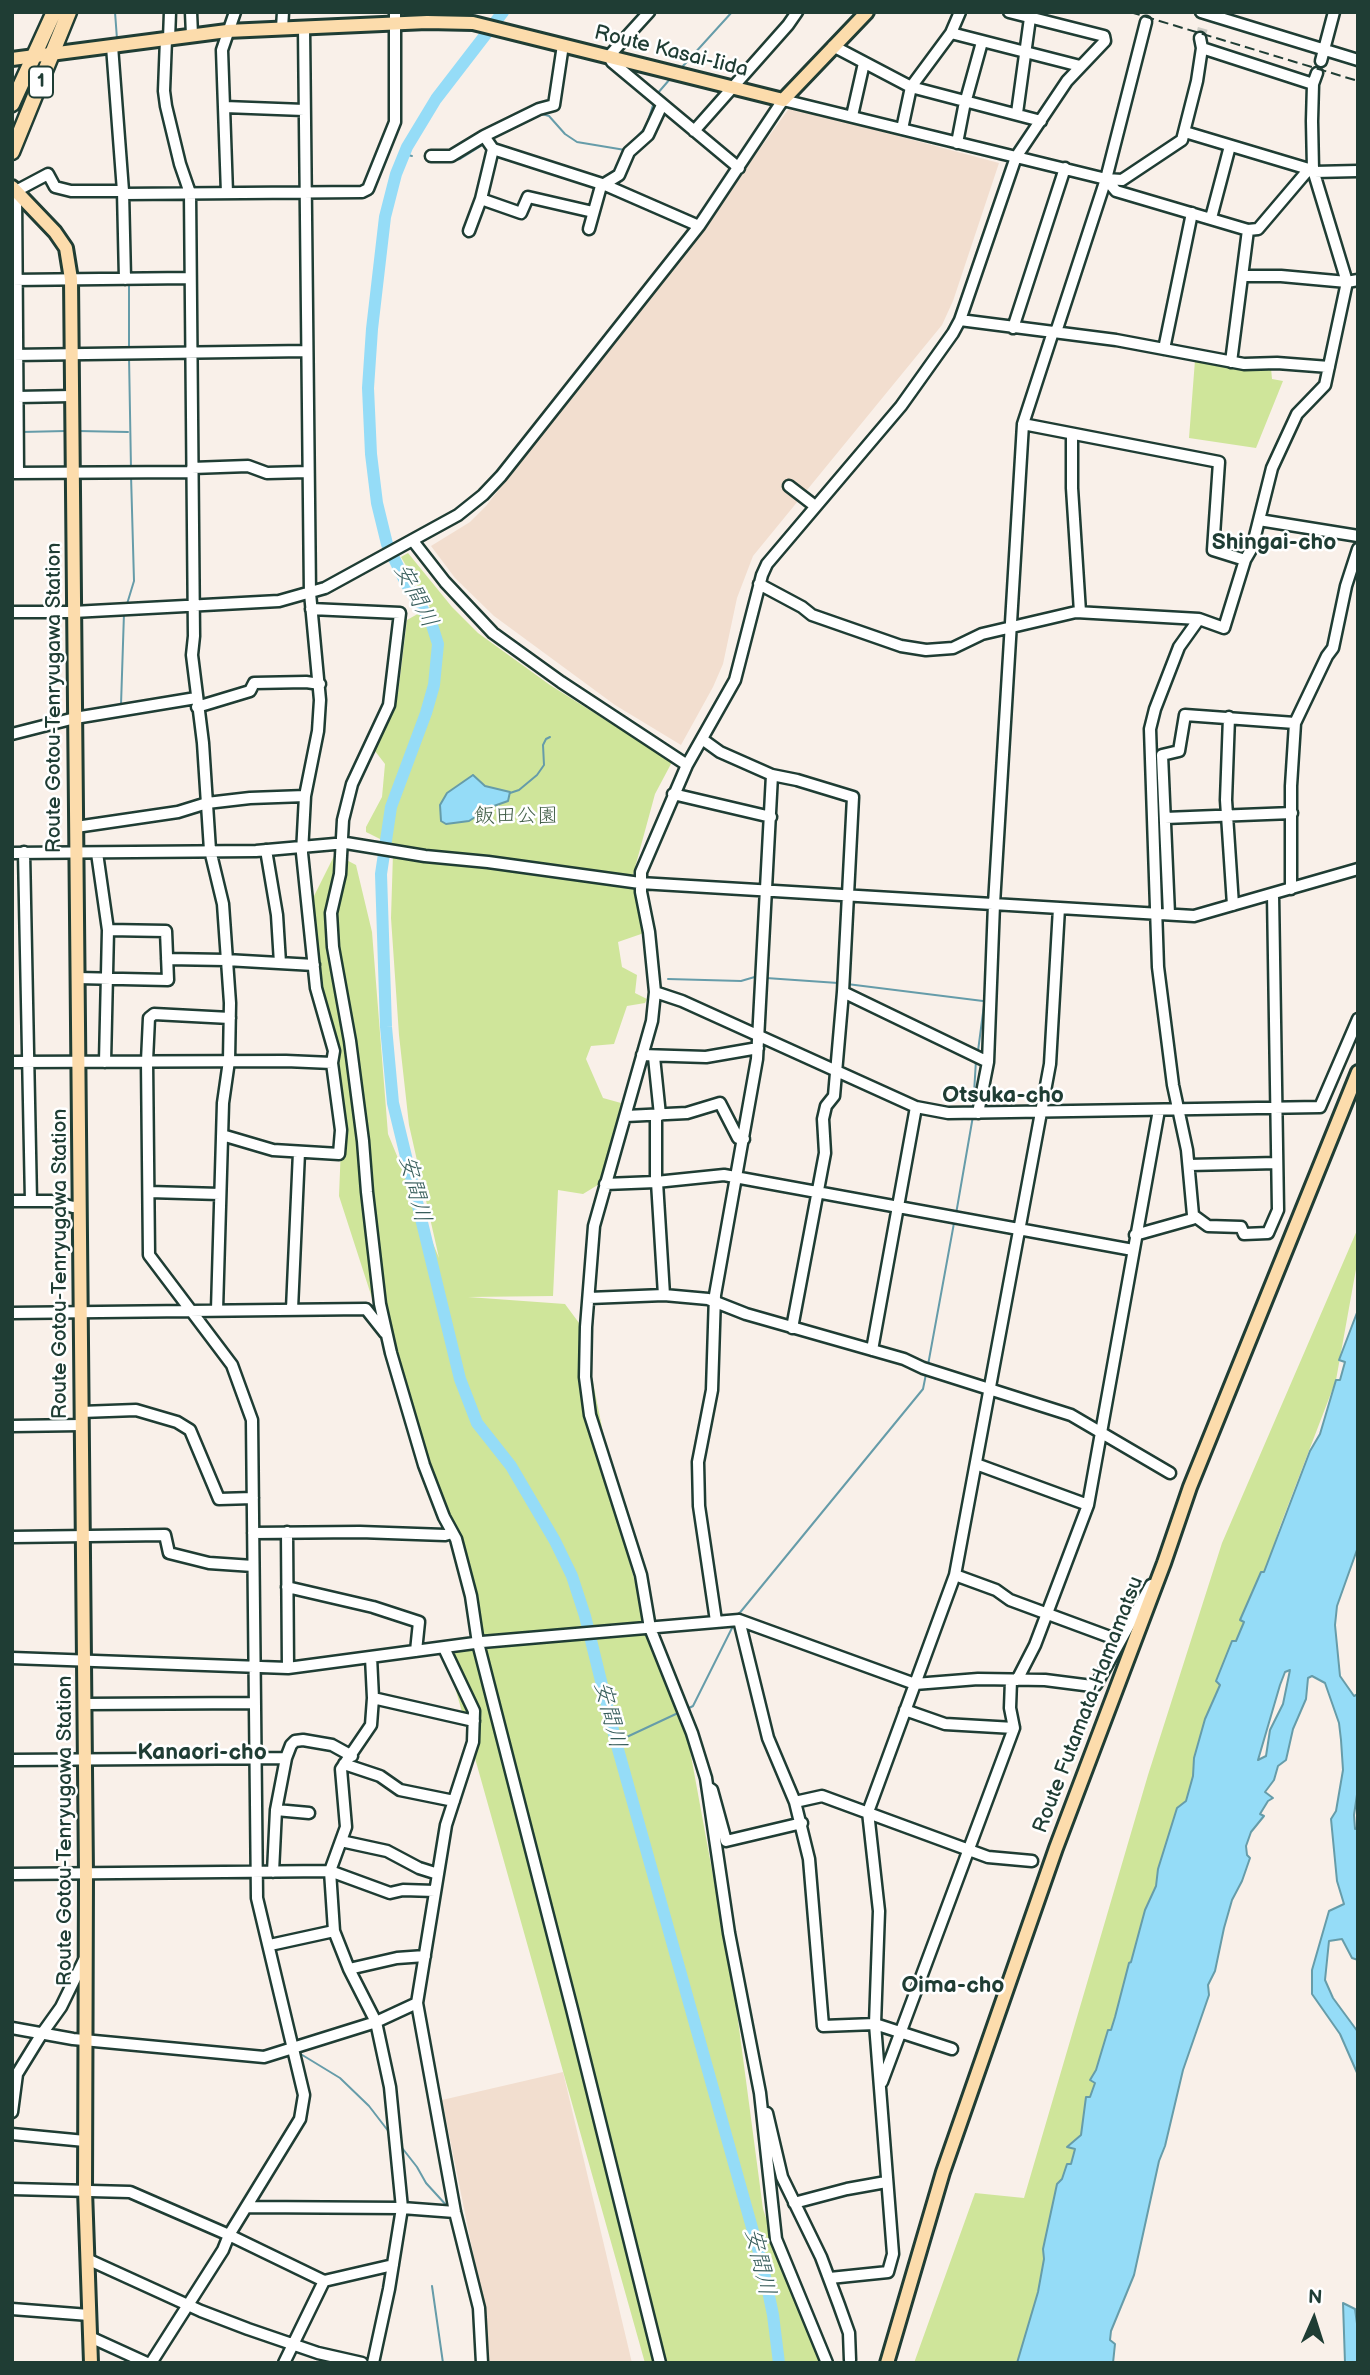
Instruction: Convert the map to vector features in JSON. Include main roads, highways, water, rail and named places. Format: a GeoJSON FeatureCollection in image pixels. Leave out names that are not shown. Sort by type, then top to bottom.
{"type":"FeatureCollection","features":[{"type":"Feature","properties":{"kind":"highway","name":"1"},"geometry":{"type":"LineString","coordinates":[[12,104],[54,12]]}},
{"type":"Feature","properties":{"kind":"highway","name":"1"},"geometry":{"type":"LineString","coordinates":[[12,152],[69,12]]}},
{"type":"Feature","properties":{"kind":"main road","name":"Route Kasai-Iida"},"geometry":{"type":"LineString","coordinates":[[12,59],[228,31],[304,28],[394,18],[474,20],[783,100],[867,12]]}},
{"type":"Feature","properties":{"kind":"main road","name":"Route Gotou-Tenryugawa Station"},"geometry":{"type":"LineString","coordinates":[[14,189],[66,248],[71,279],[85,1704],[85,2190],[92,2363]]}},
{"type":"Feature","properties":{"kind":"main road","name":"Route Futamata-Hamamatsu"},"geometry":{"type":"LineString","coordinates":[[887,2363],[939,2184],[1078,1787],[1190,1488],[1358,1072]]}},
{"type":"Feature","properties":{"kind":"water"},"geometry":{"type":"Polygon","coordinates":[[[473,775],[485,786],[510,792],[508,801],[491,807],[469,821],[446,824],[441,821],[440,805],[447,793],[473,775]]]}},
{"type":"Feature","properties":{"kind":"water"},"geometry":{"type":"Polygon","coordinates":[[[1358,1310],[1358,1547],[1337,1606],[1335,1625],[1340,1676],[1354,1696],[1358,1694],[1358,1788],[1354,1815],[1355,1829],[1358,1828],[1358,1960],[1352,1958],[1342,1939],[1329,1941],[1325,1980],[1333,1998],[1358,2032],[1358,2075],[1340,2034],[1312,1994],[1312,1970],[1329,1911],[1344,1904],[1337,1881],[1331,1819],[1336,1811],[1343,1770],[1339,1723],[1325,1683],[1312,1676],[1308,1678],[1306,1699],[1293,1729],[1286,1760],[1278,1766],[1274,1780],[1265,1792],[1273,1798],[1260,1814],[1264,1816],[1251,1832],[1246,1846],[1250,1858],[1232,1900],[1215,1971],[1208,1985],[1209,1995],[1183,2070],[1159,2161],[1134,2275],[1111,2331],[1110,2340],[1115,2344],[1113,2363],[1017,2363],[1038,2292],[1044,2259],[1043,2249],[1057,2184],[1062,2179],[1067,2164],[1071,2164],[1075,2149],[1067,2147],[1081,2135],[1086,2097],[1090,2097],[1095,2083],[1090,2080],[1096,2070],[1108,2030],[1111,2030],[1177,1808],[1186,1801],[1205,1719],[1220,1685],[1216,1681],[1232,1641],[1236,1641],[1244,1622],[1240,1620],[1261,1572],[1264,1572],[1310,1451],[1320,1434],[1336,1380],[1340,1380],[1345,1362],[1339,1360],[1358,1310]],[[1290,1670],[1285,1672],[1280,1685],[1258,1760],[1266,1756],[1270,1730],[1283,1704],[1290,1670]]]}},
{"type":"Feature","properties":{"kind":"water"},"geometry":{"type":"Polygon","coordinates":[[[1343,2303],[1355,2309],[1358,2363],[1345,2363],[1343,2303]]]}},
{"type":"Feature","properties":{"kind":"waterway"},"geometry":{"type":"LineString","coordinates":[[115,12],[117,39]]}},
{"type":"Feature","properties":{"kind":"waterway","name":"安間川"},"geometry":{"type":"LineString","coordinates":[[503,12],[436,99],[407,147],[396,174],[385,217],[372,329],[368,388],[371,454],[377,503],[387,544],[407,585],[431,622],[438,644],[434,685],[426,713],[391,807],[381,874],[386,1027],[393,1103],[460,1379],[477,1423],[511,1466],[555,1541],[572,1576],[585,1616],[616,1742],[763,2267],[779,2363]]}},
{"type":"Feature","properties":{"kind":"waterway"},"geometry":{"type":"LineString","coordinates":[[683,66],[732,12]]}},
{"type":"Feature","properties":{"kind":"waterway"},"geometry":{"type":"LineString","coordinates":[[118,52],[121,95]]}},
{"type":"Feature","properties":{"kind":"waterway"},"geometry":{"type":"LineString","coordinates":[[657,94],[670,79]]}},
{"type":"Feature","properties":{"kind":"waterway"},"geometry":{"type":"LineString","coordinates":[[535,116],[549,116],[565,134],[577,142],[625,150],[646,127],[654,102]]}},
{"type":"Feature","properties":{"kind":"waterway"},"geometry":{"type":"LineString","coordinates":[[492,138],[502,132]]}},
{"type":"Feature","properties":{"kind":"waterway"},"geometry":{"type":"LineString","coordinates":[[428,161],[460,159],[484,144]]}},
{"type":"Feature","properties":{"kind":"waterway","name":"安間川"},"geometry":{"type":"LineString","coordinates":[[404,154],[412,156]]}},
{"type":"Feature","properties":{"kind":"waterway"},"geometry":{"type":"LineString","coordinates":[[1091,211],[1096,196]]}},
{"type":"Feature","properties":{"kind":"waterway"},"geometry":{"type":"LineString","coordinates":[[1052,327],[1087,223]]}},
{"type":"Feature","properties":{"kind":"waterway"},"geometry":{"type":"LineString","coordinates":[[129,282],[129,350]]}},
{"type":"Feature","properties":{"kind":"waterway"},"geometry":{"type":"LineString","coordinates":[[129,356],[131,469]]}},
{"type":"Feature","properties":{"kind":"waterway"},"geometry":{"type":"LineString","coordinates":[[21,432],[66,431]]}},
{"type":"Feature","properties":{"kind":"waterway"},"geometry":{"type":"LineString","coordinates":[[78,431],[128,432]]}},
{"type":"Feature","properties":{"kind":"waterway"},"geometry":{"type":"LineString","coordinates":[[127,604],[134,581],[131,475]]}},
{"type":"Feature","properties":{"kind":"waterway"},"geometry":{"type":"LineString","coordinates":[[121,705],[124,613]]}},
{"type":"Feature","properties":{"kind":"waterway"},"geometry":{"type":"LineString","coordinates":[[1004,660],[1005,638]]}},
{"type":"Feature","properties":{"kind":"waterway"},"geometry":{"type":"LineString","coordinates":[[510,793],[519,790],[537,775],[544,765],[543,745],[550,737]]}},
{"type":"Feature","properties":{"kind":"waterway"},"geometry":{"type":"LineString","coordinates":[[668,979],[741,981],[758,976]]}},
{"type":"Feature","properties":{"kind":"waterway"},"geometry":{"type":"LineString","coordinates":[[766,978],[838,983]]}},
{"type":"Feature","properties":{"kind":"waterway"},"geometry":{"type":"LineString","coordinates":[[847,984],[983,1001]]}},
{"type":"Feature","properties":{"kind":"waterway"},"geometry":{"type":"LineString","coordinates":[[978,1051],[986,990]]}},
{"type":"Feature","properties":{"kind":"waterway"},"geometry":{"type":"LineString","coordinates":[[973,1110],[976,1060]]}},
{"type":"Feature","properties":{"kind":"waterway"},"geometry":{"type":"LineString","coordinates":[[956,1214],[973,1116]]}},
{"type":"Feature","properties":{"kind":"waterway"},"geometry":{"type":"LineString","coordinates":[[928,1365],[954,1223]]}},
{"type":"Feature","properties":{"kind":"waterway"},"geometry":{"type":"LineString","coordinates":[[738,1615],[923,1389],[926,1374]]}},
{"type":"Feature","properties":{"kind":"waterway"},"geometry":{"type":"LineString","coordinates":[[689,1708],[693,1706],[733,1626]]}},
{"type":"Feature","properties":{"kind":"waterway"},"geometry":{"type":"LineString","coordinates":[[616,1742],[678,1713]]}},
{"type":"Feature","properties":{"kind":"waterway"},"geometry":{"type":"LineString","coordinates":[[299,2053],[340,2078],[369,2106],[389,2132]]}},
{"type":"Feature","properties":{"kind":"waterway"},"geometry":{"type":"LineString","coordinates":[[399,2144],[426,2183],[447,2206]]}},
{"type":"Feature","properties":{"kind":"waterway"},"geometry":{"type":"LineString","coordinates":[[450,2216],[464,2268]]}},
{"type":"Feature","properties":{"kind":"waterway"},"geometry":{"type":"LineString","coordinates":[[432,2286],[443,2363]]}},
{"type":"Feature","properties":{"kind":"waterway"},"geometry":{"type":"LineString","coordinates":[[473,2303],[477,2363]]}},
{"type":"Feature","properties":{"kind":"tunnel"},"geometry":{"type":"LineString","coordinates":[[1200,38],[1204,24]]}},
{"type":"Feature","properties":{"kind":"railway"},"geometry":{"type":"LineString","coordinates":[[1130,12],[1358,81]]}},
{"type":"Feature","properties":{"kind":"district","name":"Shingai-cho"},"geometry":{"type":"Point","coordinates":[1274,543]}},
{"type":"Feature","properties":{"kind":"district","name":"Otsuka-cho"},"geometry":{"type":"Point","coordinates":[1003,1096]}},
{"type":"Feature","properties":{"kind":"district","name":"Kanaori-cho"},"geometry":{"type":"Point","coordinates":[202,1753]}},
{"type":"Feature","properties":{"kind":"district","name":"Oima-cho"},"geometry":{"type":"Point","coordinates":[953,1986]}},
{"type":"Feature","properties":{"kind":"park label","name":"飯田公園"},"geometry":{"type":"Point","coordinates":[516,817]}}]}
